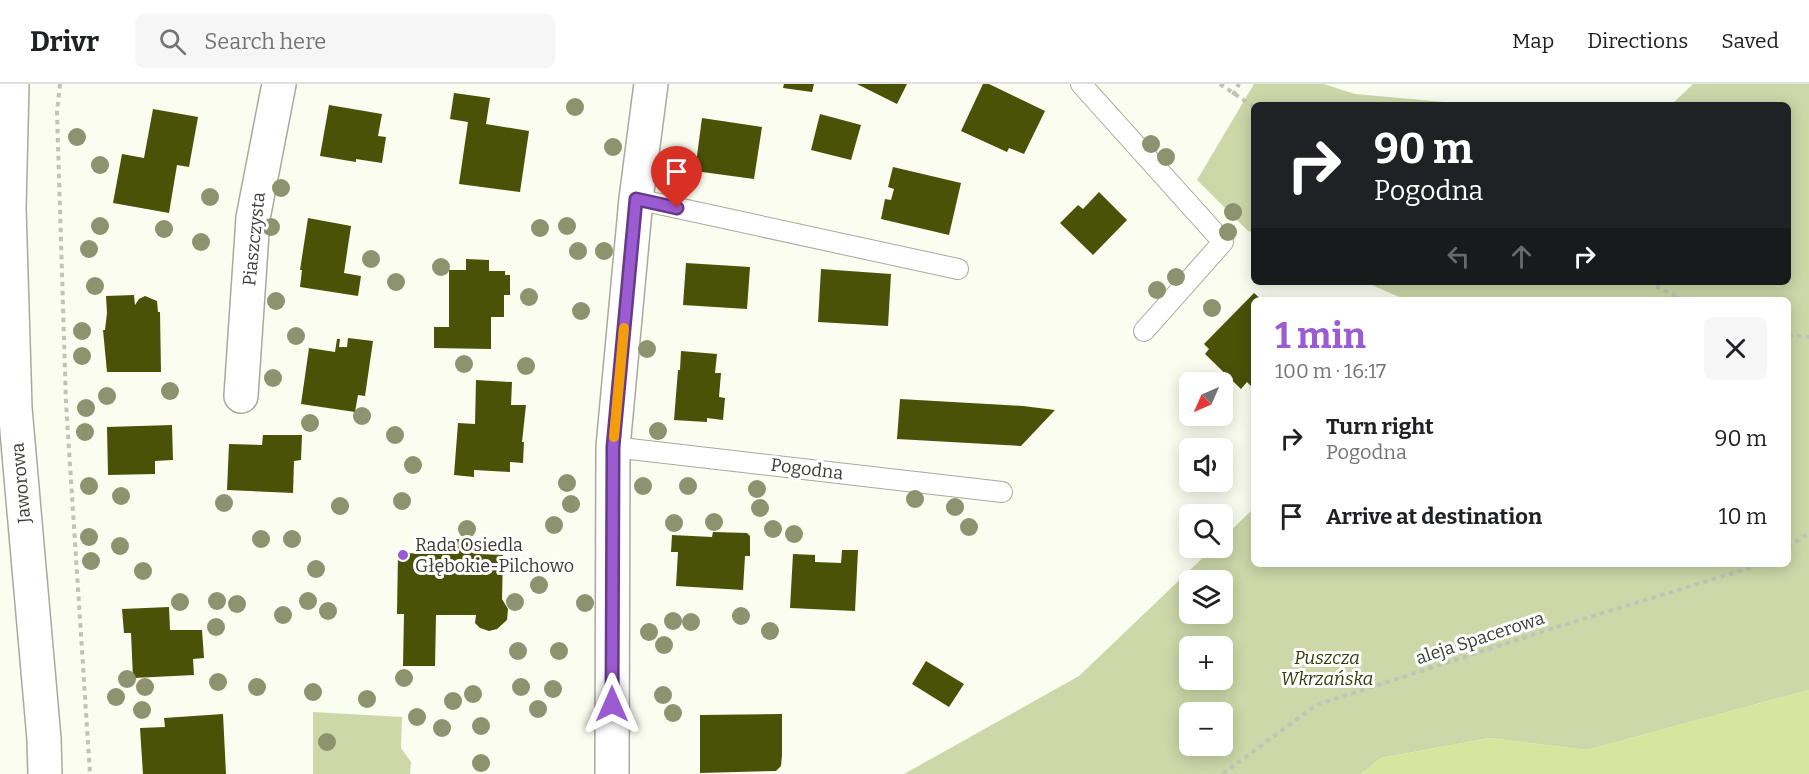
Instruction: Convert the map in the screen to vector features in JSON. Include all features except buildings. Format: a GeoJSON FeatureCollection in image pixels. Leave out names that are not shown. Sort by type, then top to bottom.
{"type":"FeatureCollection","features":[{"type":"Feature","properties":{"kind":"street","name":"Jaworowa"},"geometry":{"type":"LineString","coordinates":[[12,84],[9,208],[15,408],[45,774]]}},
{"type":"Feature","properties":{"kind":"street","name":"Piaszczysta"},"geometry":{"type":"LineString","coordinates":[[241,396],[253,218],[279,84]]}},
{"type":"Feature","properties":{"kind":"street"},"geometry":{"type":"LineString","coordinates":[[612,774],[613,447],[636,199],[651,84]]}},
{"type":"Feature","properties":{"kind":"lane"},"geometry":{"type":"LineString","coordinates":[[1081,84],[1223,242],[1144,331]]}},
{"type":"Feature","properties":{"kind":"lane"},"geometry":{"type":"LineString","coordinates":[[636,199],[958,269]]}},
{"type":"Feature","properties":{"kind":"lane","name":"Pogodna"},"geometry":{"type":"LineString","coordinates":[[613,447],[1002,492]]}},
{"type":"Feature","properties":{"kind":"path"},"geometry":{"type":"LineString","coordinates":[[60,84],[57,111],[66,403],[90,774]]}},
{"type":"Feature","properties":{"kind":"path"},"geometry":{"type":"LineString","coordinates":[[1220,84],[1251,105]]}},
{"type":"Feature","properties":{"kind":"path"},"geometry":{"type":"LineString","coordinates":[[1233,94],[1239,84]]}},
{"type":"Feature","properties":{"kind":"path"},"geometry":{"type":"LineString","coordinates":[[1654,285],[1677,297]]}},
{"type":"Feature","properties":{"kind":"path"},"geometry":{"type":"LineString","coordinates":[[1791,335],[1809,337]]}},
{"type":"Feature","properties":{"kind":"path"},"geometry":{"type":"LineString","coordinates":[[1791,545],[1809,533]]}},
{"type":"Feature","properties":{"kind":"path","name":"aleja Spacerowa"},"geometry":{"type":"LineString","coordinates":[[1223,774],[1316,705],[1752,567]]}},
{"type":"Feature","properties":{"kind":"green space"},"geometry":{"type":"Polygon","coordinates":[[[1254,84],[1324,84],[1355,94],[1444,102],[1251,102],[1251,232],[1197,180],[1254,84]]]}},
{"type":"Feature","properties":{"kind":"green space","name":"Puszcza Wkrzańska"},"geometry":{"type":"Polygon","coordinates":[[[1693,84],[1809,84],[1809,690],[1587,750],[1490,738],[1381,758],[1361,774],[904,774],[1079,676],[1179,580],[1179,624],[1233,624],[1233,570],[1190,570],[1203,558],[1233,558],[1233,528],[1251,511],[1251,567],[1791,567],[1791,297],[1399,297],[1372,285],[1791,285],[1791,102],[1674,102],[1693,84]]]}},
{"type":"Feature","properties":{"kind":"green space"},"geometry":{"type":"Polygon","coordinates":[[[313,712],[402,717],[401,748],[411,762],[410,774],[313,774],[313,712]]]}},
{"type":"Feature","properties":{"kind":"shaded area"},"geometry":{"type":"Polygon","coordinates":[[[1809,690],[1809,774],[1361,774],[1381,758],[1490,738],[1587,750],[1809,690]]]}},
{"type":"Feature","properties":{"kind":"slow traffic"},"geometry":{"type":"LineString","coordinates":[[614,437],[624,328]]}},
{"type":"Feature","properties":{"kind":"place","name":"Rada Osiedla Głębokie-Pilchowo"},"geometry":{"type":"Point","coordinates":[403,555]}},
{"type":"Feature","properties":{"kind":"route"},"geometry":{"type":"LineString","coordinates":[[612,704],[613,447],[636,199],[677,208]]}}]}
